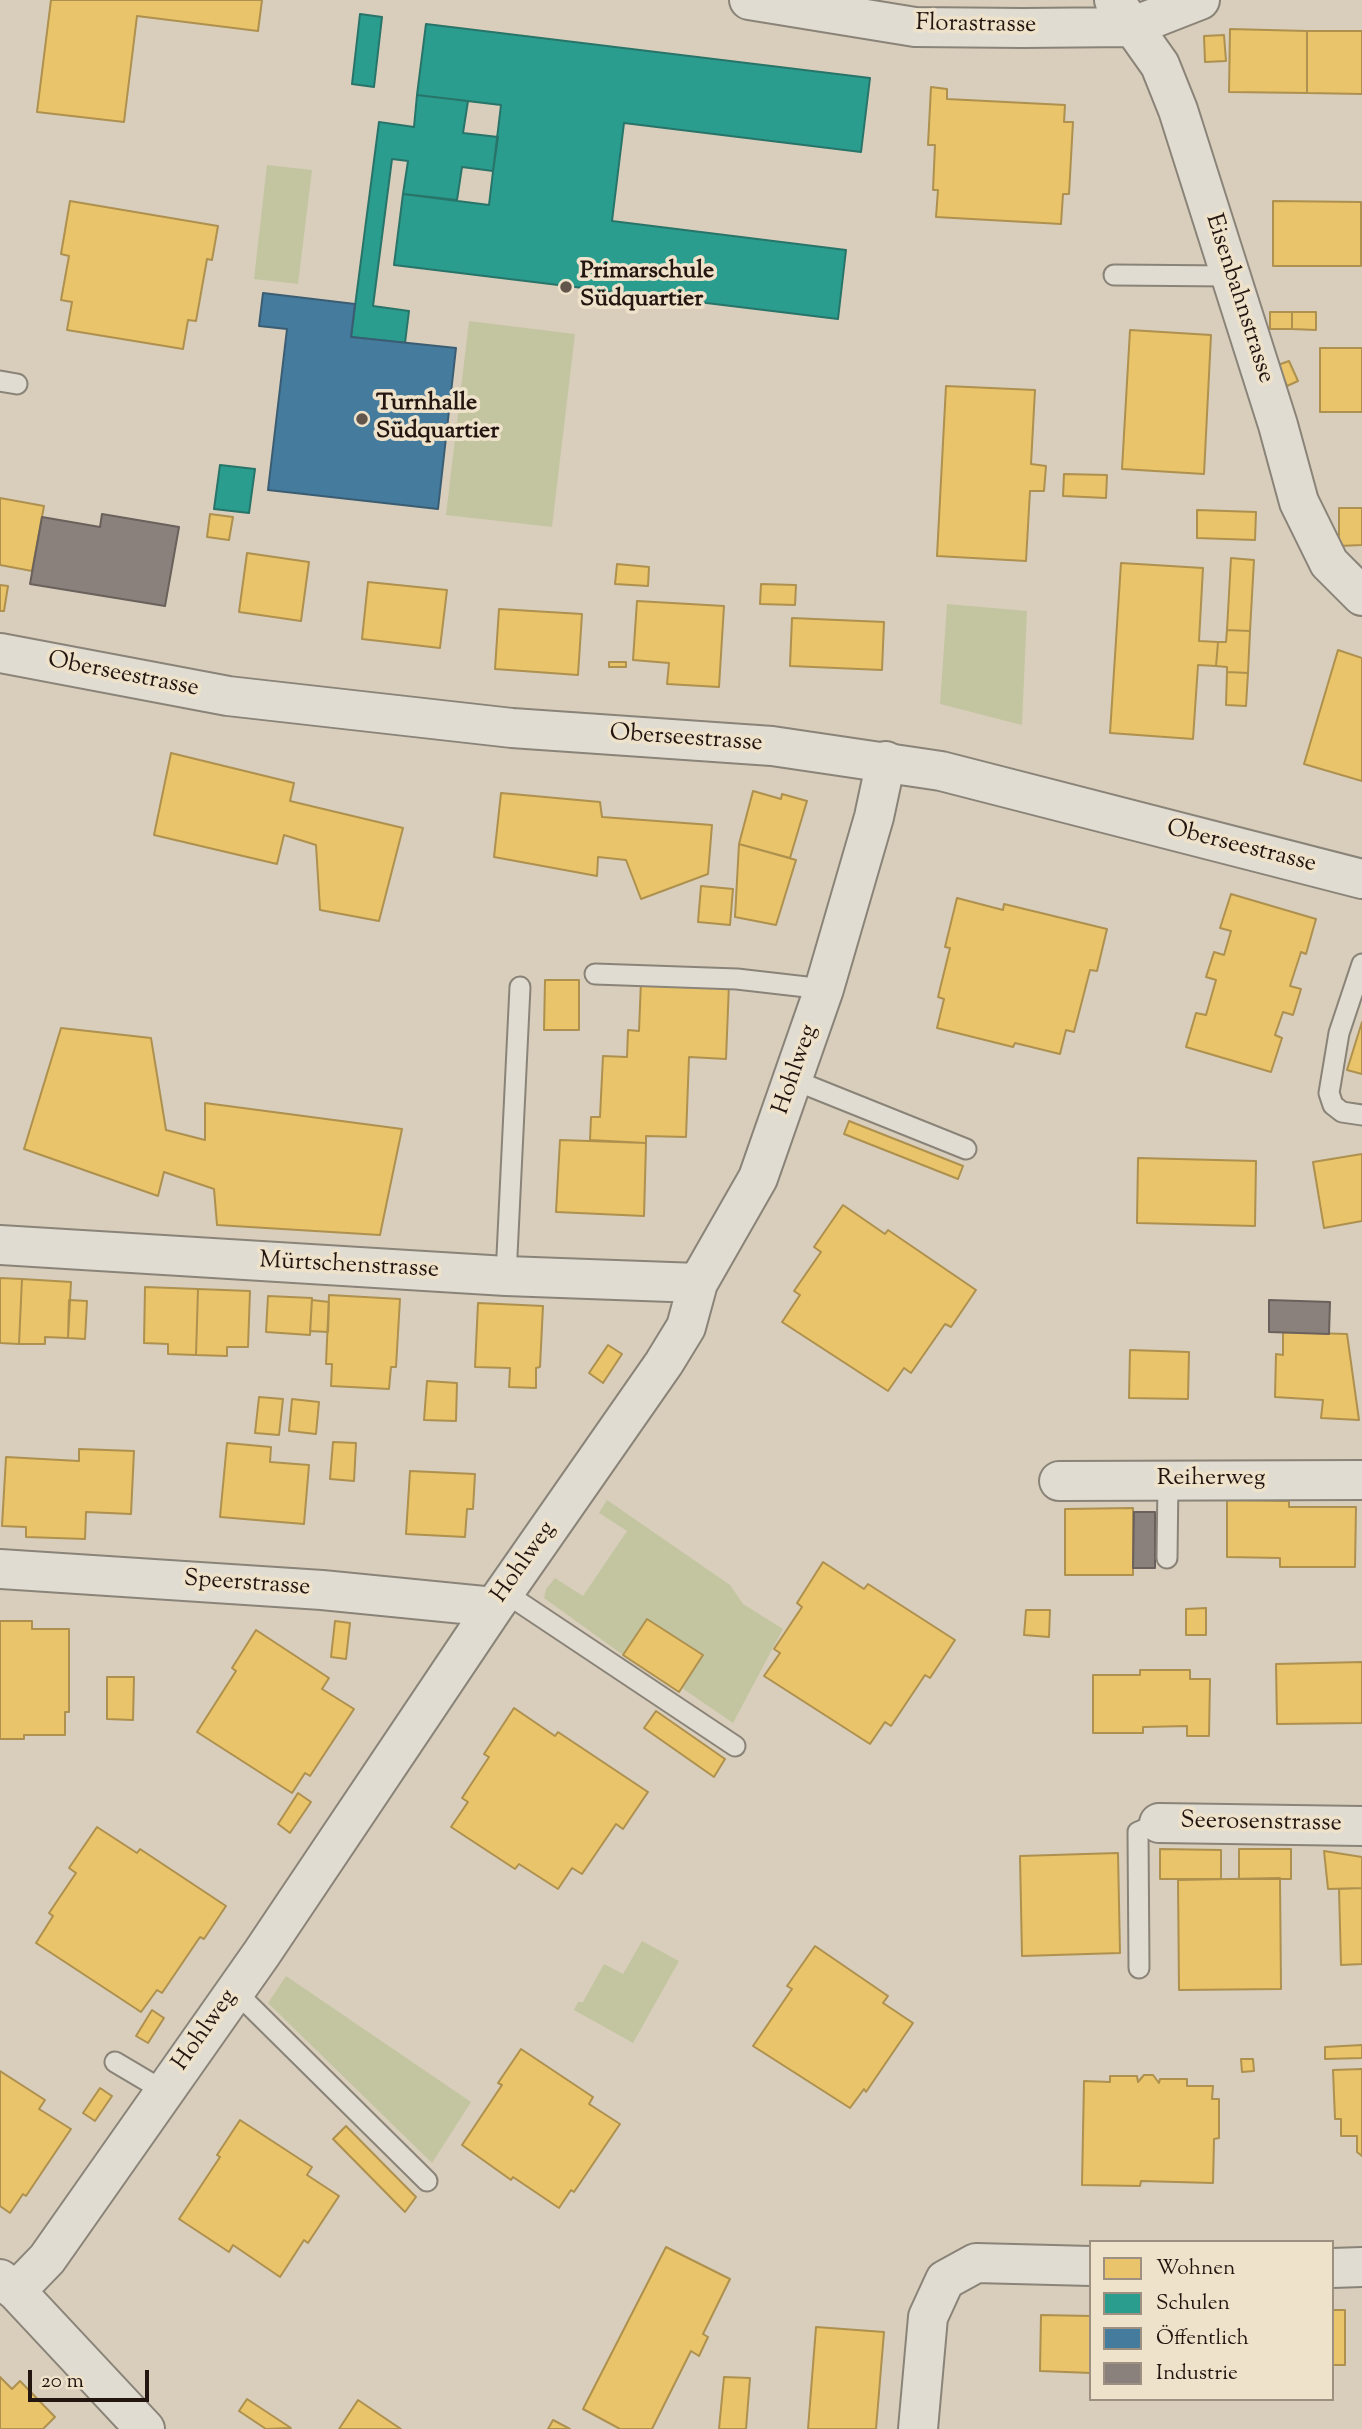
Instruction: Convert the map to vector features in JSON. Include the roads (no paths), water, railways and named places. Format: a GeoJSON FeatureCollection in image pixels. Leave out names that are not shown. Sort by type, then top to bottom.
{"type":"FeatureCollection","features":[{"type":"Feature","properties":{"kind":"street","name":"Florastrasse"},"geometry":{"type":"LineString","coordinates":[[749,0],[915,27],[1122,13],[1200,0]]}},
{"type":"Feature","properties":{"kind":"street","name":"Eisenbahnstrasse"},"geometry":{"type":"LineString","coordinates":[[1122,13],[1160,65],[1178,110],[1278,425],[1299,502],[1329,563],[1362,596]]}},
{"type":"Feature","properties":{"kind":"street","name":"Oberseestrasse"},"geometry":{"type":"LineString","coordinates":[[0,653],[253,699],[512,728],[772,746],[887,761],[941,771],[1362,879]]}},
{"type":"Feature","properties":{"kind":"street","name":"Hohlweg"},"geometry":{"type":"LineString","coordinates":[[8,2285],[47,2259],[664,1363],[685,1326],[698,1283],[758,1178],[824,989],[887,761]]}},
{"type":"Feature","properties":{"kind":"street","name":"Mürtschenstrasse"},"geometry":{"type":"LineString","coordinates":[[0,1245],[506,1276],[698,1283]]}},
{"type":"Feature","properties":{"kind":"street","name":"Reiherweg"},"geometry":{"type":"LineString","coordinates":[[1059,1481],[1362,1480]]}},
{"type":"Feature","properties":{"kind":"street","name":"Speerstrasse"},"geometry":{"type":"LineString","coordinates":[[0,1569],[499,1599]]}},
{"type":"Feature","properties":{"kind":"street","name":"Seerosenstrasse"},"geometry":{"type":"LineString","coordinates":[[1159,1823],[1362,1826]]}},
{"type":"Feature","properties":{"kind":"street"},"geometry":{"type":"LineString","coordinates":[[918,2429],[928,2317],[945,2280],[976,2263],[1089,2266]]}},
{"type":"Feature","properties":{"kind":"street"},"geometry":{"type":"LineString","coordinates":[[1334,2268],[1362,2267]]}},
{"type":"Feature","properties":{"kind":"street"},"geometry":{"type":"LineString","coordinates":[[8,2285],[145,2429]]}},
{"type":"Feature","properties":{"kind":"lane"},"geometry":{"type":"LineString","coordinates":[[1114,275],[1230,276]]}},
{"type":"Feature","properties":{"kind":"lane"},"geometry":{"type":"LineString","coordinates":[[1362,964],[1339,1033],[1329,1093],[1333,1105],[1342,1112],[1362,1115]]}},
{"type":"Feature","properties":{"kind":"lane"},"geometry":{"type":"LineString","coordinates":[[595,974],[737,979],[824,989]]}},
{"type":"Feature","properties":{"kind":"lane"},"geometry":{"type":"LineString","coordinates":[[506,1276],[520,987]]}},
{"type":"Feature","properties":{"kind":"lane"},"geometry":{"type":"LineString","coordinates":[[794,1080],[967,1149]]}},
{"type":"Feature","properties":{"kind":"lane"},"geometry":{"type":"LineString","coordinates":[[1167,1558],[1168,1480]]}},
{"type":"Feature","properties":{"kind":"lane"},"geometry":{"type":"LineString","coordinates":[[499,1599],[734,1746]]}},
{"type":"Feature","properties":{"kind":"lane"},"geometry":{"type":"LineString","coordinates":[[1139,1968],[1138,1832],[1159,1823]]}},
{"type":"Feature","properties":{"kind":"lane"},"geometry":{"type":"LineString","coordinates":[[234,1990],[427,2181]]}},
{"type":"Feature","properties":{"kind":"lane"},"geometry":{"type":"LineString","coordinates":[[115,2063],[164,2091]]}},
{"type":"Feature","properties":{"kind":"place","name":"Primarschule Südquartier"},"geometry":{"type":"Point","coordinates":[566,287]}},
{"type":"Feature","properties":{"kind":"place","name":"Turnhalle Südquartier"},"geometry":{"type":"Point","coordinates":[362,419]}}]}
